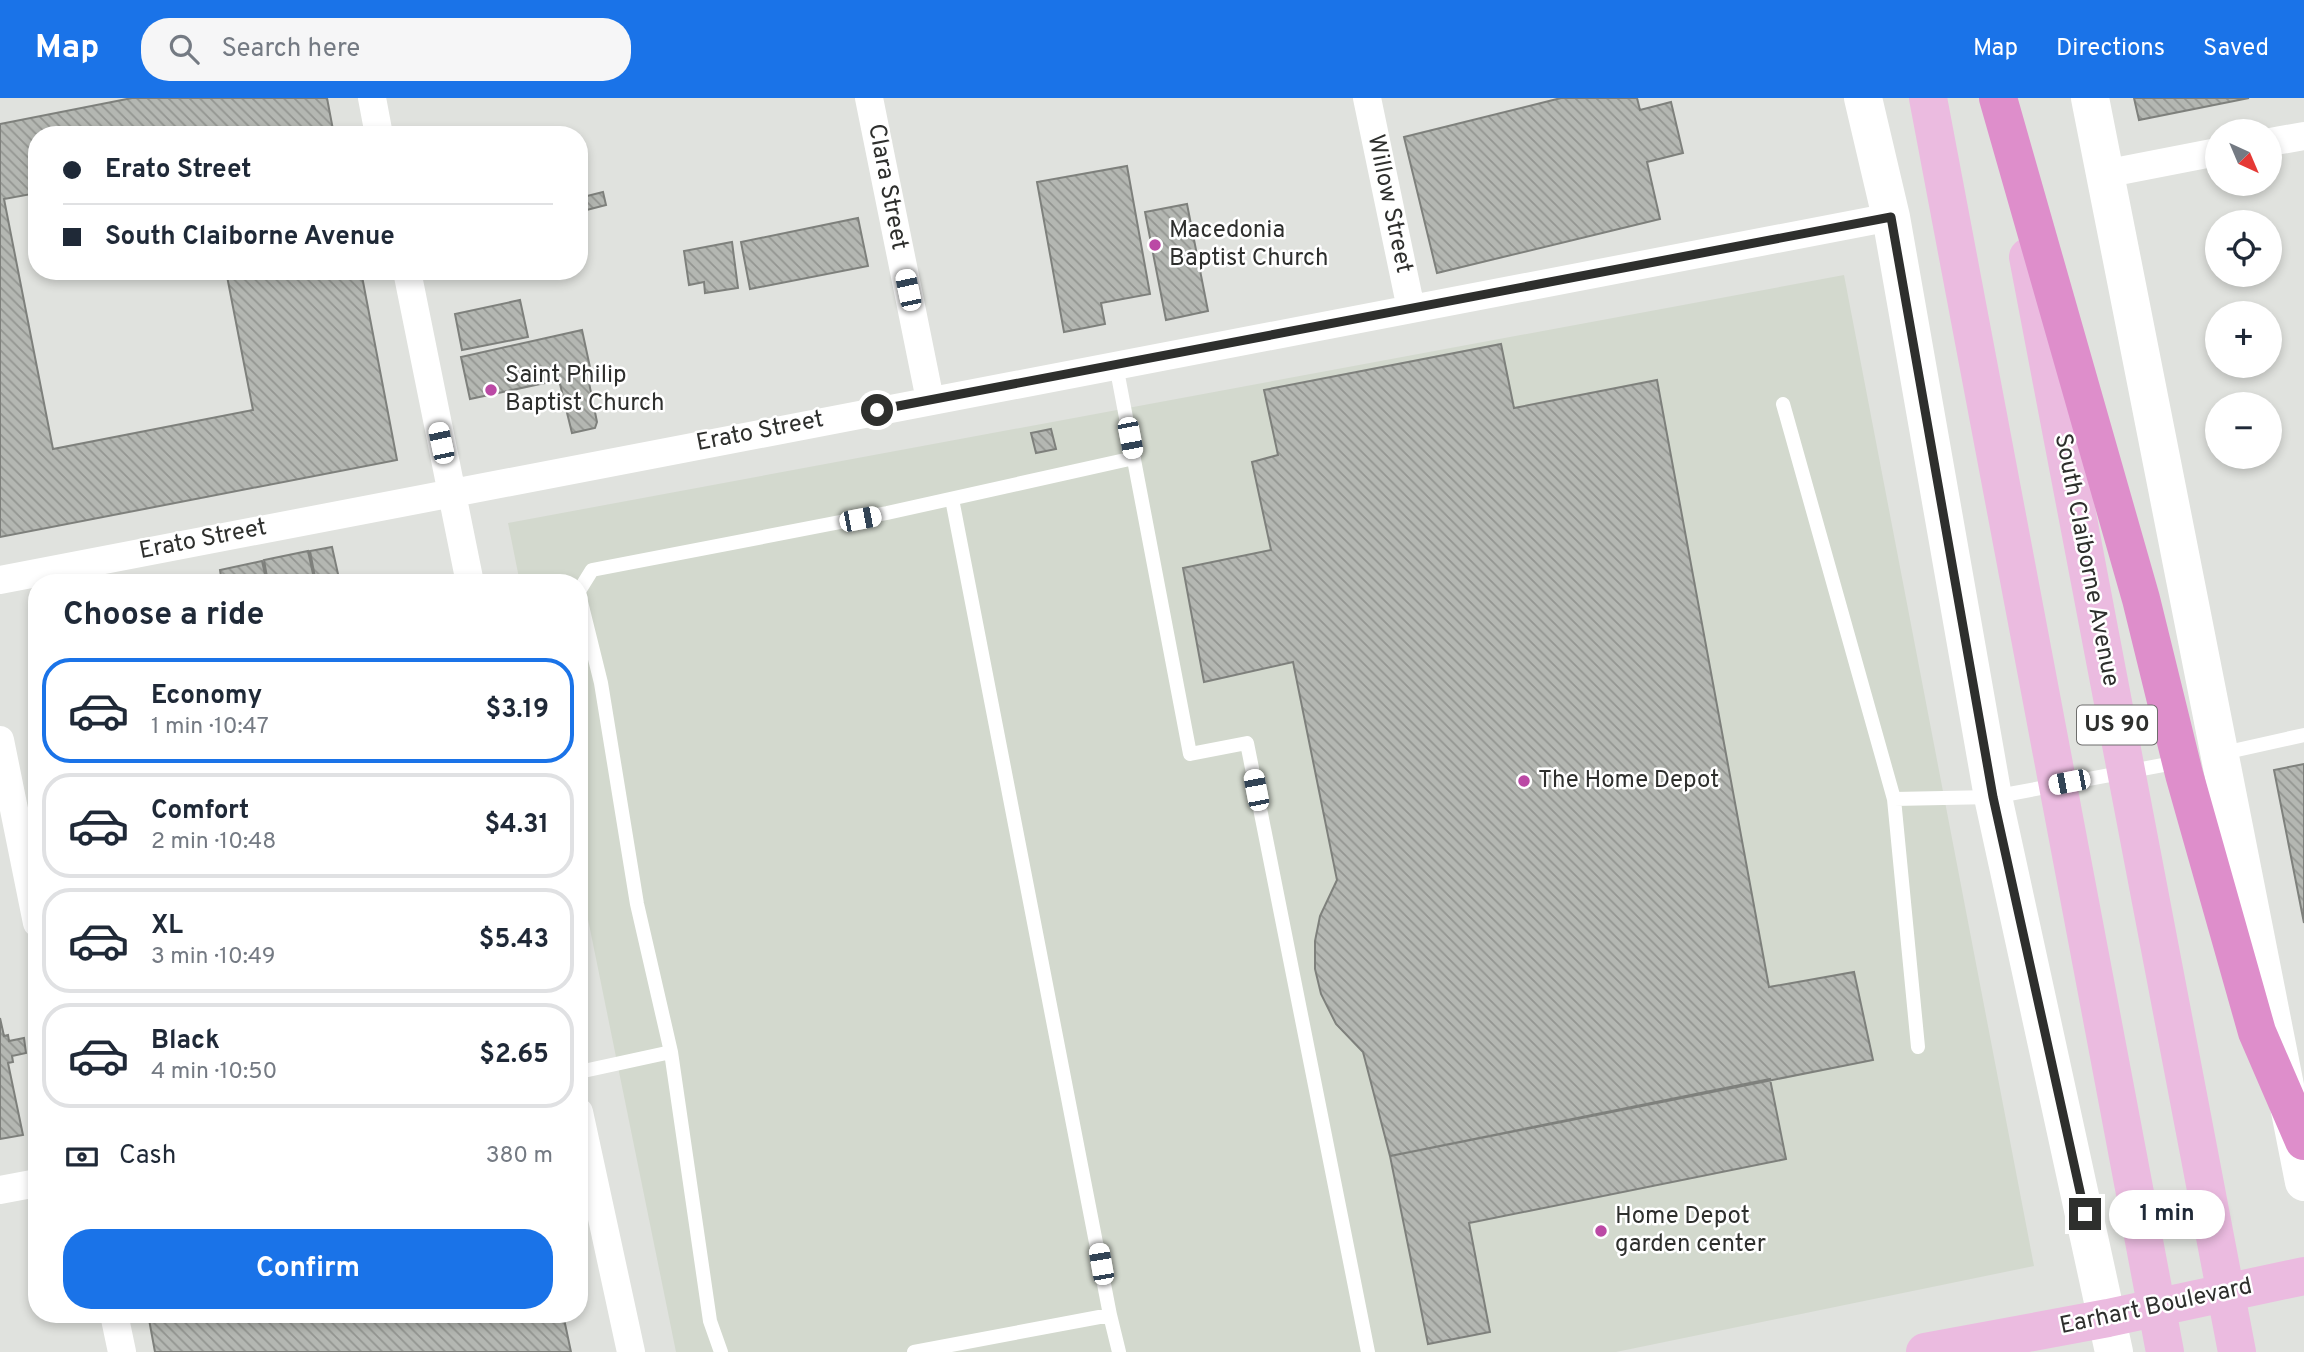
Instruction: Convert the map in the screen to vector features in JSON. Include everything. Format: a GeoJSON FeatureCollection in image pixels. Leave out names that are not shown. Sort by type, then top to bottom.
{"type":"FeatureCollection","features":[{"type":"Feature","properties":{"kind":"highway"},"geometry":{"type":"LineString","coordinates":[[1998,98],[2141,599],[2184,774],[2257,1032],[2304,1141]]}},
{"type":"Feature","properties":{"kind":"main road","name":"US 90"},"geometry":{"type":"LineString","coordinates":[[1928,98],[2165,1352]]}},
{"type":"Feature","properties":{"kind":"main road","name":"South Claiborne Avenue"},"geometry":{"type":"LineString","coordinates":[[1998,98],[2237,1352]]}},
{"type":"Feature","properties":{"kind":"main road","name":"Earhart Boulevard"},"geometry":{"type":"LineString","coordinates":[[1925,1352],[2111,1335],[2304,1276]]}},
{"type":"Feature","properties":{"kind":"street"},"geometry":{"type":"LineString","coordinates":[[372,98],[377,126]]}},
{"type":"Feature","properties":{"kind":"street","name":"Clara Street"},"geometry":{"type":"LineString","coordinates":[[869,98],[930,400]]}},
{"type":"Feature","properties":{"kind":"street"},"geometry":{"type":"LineString","coordinates":[[1863,98],[1891,217],[1993,797],[2111,1335]]}},
{"type":"Feature","properties":{"kind":"street"},"geometry":{"type":"LineString","coordinates":[[2090,98],[2207,756],[2304,1182]]}},
{"type":"Feature","properties":{"kind":"street","name":"Willow Street"},"geometry":{"type":"LineString","coordinates":[[1370,99],[1411,309]]}},
{"type":"Feature","properties":{"kind":"street"},"geometry":{"type":"LineString","coordinates":[[2282,140],[2304,136]]}},
{"type":"Feature","properties":{"kind":"street"},"geometry":{"type":"LineString","coordinates":[[2104,174],[2205,154]]}},
{"type":"Feature","properties":{"kind":"street","name":"Erato Street"},"geometry":{"type":"LineString","coordinates":[[31,574],[1891,217]]}},
{"type":"Feature","properties":{"kind":"street"},"geometry":{"type":"LineString","coordinates":[[409,280],[468,574]]}},
{"type":"Feature","properties":{"kind":"street","name":"Erato Street"},"geometry":{"type":"LineString","coordinates":[[0,580],[28,575]]}},
{"type":"Feature","properties":{"kind":"street"},"geometry":{"type":"LineString","coordinates":[[0,740],[9,827],[28,892]]}},
{"type":"Feature","properties":{"kind":"street"},"geometry":{"type":"LineString","coordinates":[[588,1154],[631,1352]]}},
{"type":"Feature","properties":{"kind":"street"},"geometry":{"type":"LineString","coordinates":[[0,1190],[28,1185]]}},
{"type":"Feature","properties":{"kind":"street"},"geometry":{"type":"LineString","coordinates":[[116,1323],[122,1352]]}},
{"type":"Feature","properties":{"kind":"lane"},"geometry":{"type":"LineString","coordinates":[[1116,365],[1190,754],[1247,743],[1368,1352]]}},
{"type":"Feature","properties":{"kind":"lane"},"geometry":{"type":"LineString","coordinates":[[1783,404],[1894,799],[1918,1047]]}},
{"type":"Feature","properties":{"kind":"lane"},"geometry":{"type":"LineString","coordinates":[[588,577],[592,570],[952,499],[1134,458]]}},
{"type":"Feature","properties":{"kind":"lane"},"geometry":{"type":"LineString","coordinates":[[952,499],[1119,1352]]}},
{"type":"Feature","properties":{"kind":"lane"},"geometry":{"type":"LineString","coordinates":[[588,630],[601,683],[637,904],[671,1052],[710,1321],[721,1352]]}},
{"type":"Feature","properties":{"kind":"lane"},"geometry":{"type":"LineString","coordinates":[[1894,799],[1993,797],[2304,736]]}},
{"type":"Feature","properties":{"kind":"lane"},"geometry":{"type":"LineString","coordinates":[[588,1070],[671,1052]]}},
{"type":"Feature","properties":{"kind":"lane"},"geometry":{"type":"LineString","coordinates":[[914,1352],[1110,1315]]}},
{"type":"Feature","properties":{"kind":"shaded area"},"geometry":{"type":"Polygon","coordinates":[[[1844,275],[2034,1266],[1616,1352],[676,1352],[588,919],[588,574],[518,574],[508,523],[1844,275]]]}},
{"type":"Feature","properties":{"kind":"building"},"geometry":{"type":"Polygon","coordinates":[[[132,98],[327,98],[332,126],[28,126],[28,195],[4,199],[53,449],[253,410],[228,280],[363,280],[397,460],[0,537],[0,124],[132,98]]]}},
{"type":"Feature","properties":{"kind":"building"},"geometry":{"type":"Polygon","coordinates":[[[1561,98],[1637,98],[1640,110],[1671,102],[1683,153],[1647,162],[1660,219],[1437,273],[1404,137],[1561,98]]]}},
{"type":"Feature","properties":{"kind":"building"},"geometry":{"type":"Polygon","coordinates":[[[2134,98],[2249,98],[2139,120],[2134,98]]]}},
{"type":"Feature","properties":{"kind":"building"},"geometry":{"type":"Polygon","coordinates":[[[1127,166],[1150,294],[1101,303],[1105,324],[1064,332],[1037,182],[1127,166]]]}},
{"type":"Feature","properties":{"kind":"building"},"geometry":{"type":"Polygon","coordinates":[[[603,192],[606,205],[588,210],[588,196],[603,192]]]}},
{"type":"Feature","properties":{"kind":"building"},"geometry":{"type":"Polygon","coordinates":[[[1187,204],[1208,311],[1166,320],[1145,212],[1187,204]]]}},
{"type":"Feature","properties":{"kind":"building"},"geometry":{"type":"Polygon","coordinates":[[[858,218],[868,266],[750,289],[741,242],[858,218]]]}},
{"type":"Feature","properties":{"kind":"building"},"geometry":{"type":"Polygon","coordinates":[[[732,242],[738,288],[705,293],[704,282],[689,285],[684,251],[732,242]]]}},
{"type":"Feature","properties":{"kind":"building"},"geometry":{"type":"Polygon","coordinates":[[[520,300],[528,337],[462,350],[455,314],[520,300]]]}},
{"type":"Feature","properties":{"kind":"building","name":"Saint Philip Baptist Church"},"geometry":{"type":"Polygon","coordinates":[[[582,330],[591,372],[587,373],[597,422],[595,428],[572,433],[559,380],[470,399],[461,357],[582,330]]]}},
{"type":"Feature","properties":{"kind":"building","name":"The Home Depot"},"geometry":{"type":"Polygon","coordinates":[[[1501,344],[1514,408],[1657,380],[1769,987],[1854,972],[1873,1060],[1390,1156],[1363,1052],[1336,1024],[1321,994],[1315,969],[1315,941],[1320,916],[1337,880],[1293,662],[1204,682],[1183,568],[1271,550],[1252,462],[1278,455],[1264,390],[1501,344]]]}},
{"type":"Feature","properties":{"kind":"building"},"geometry":{"type":"Polygon","coordinates":[[[1051,429],[1056,449],[1036,453],[1031,433],[1051,429]]]}},
{"type":"Feature","properties":{"kind":"building"},"geometry":{"type":"Polygon","coordinates":[[[332,547],[338,574],[314,574],[310,551],[332,547]]]}},
{"type":"Feature","properties":{"kind":"building"},"geometry":{"type":"Polygon","coordinates":[[[308,551],[313,574],[266,574],[264,560],[308,551]]]}},
{"type":"Feature","properties":{"kind":"building"},"geometry":{"type":"Polygon","coordinates":[[[262,561],[265,574],[221,574],[220,570],[262,561]]]}},
{"type":"Feature","properties":{"kind":"building"},"geometry":{"type":"Polygon","coordinates":[[[2304,764],[2304,923],[2274,770],[2304,764]]]}},
{"type":"Feature","properties":{"kind":"building"},"geometry":{"type":"Polygon","coordinates":[[[0,1018],[4,1036],[8,1035],[9,1041],[24,1038],[26,1053],[12,1056],[13,1062],[8,1063],[23,1135],[0,1139],[0,1018]]]}},
{"type":"Feature","properties":{"kind":"building"},"geometry":{"type":"Polygon","coordinates":[[[1770,1079],[1786,1159],[1469,1223],[1490,1332],[1428,1344],[1390,1156],[1770,1079]]]}},
{"type":"Feature","properties":{"kind":"building"},"geometry":{"type":"Polygon","coordinates":[[[150,1323],[565,1323],[571,1352],[155,1352],[150,1323]]]}},
{"type":"Feature","properties":{"kind":"place","name":"Macedonia Baptist Church"},"geometry":{"type":"Point","coordinates":[1155,245]}},
{"type":"Feature","properties":{"kind":"place","name":"Saint Philip Baptist Church"},"geometry":{"type":"Point","coordinates":[491,390]}},
{"type":"Feature","properties":{"kind":"place","name":"The Home Depot"},"geometry":{"type":"Point","coordinates":[1524,781]}},
{"type":"Feature","properties":{"kind":"place","name":"Home Depot garden center"},"geometry":{"type":"Point","coordinates":[1601,1231]}},
{"type":"Feature","properties":{"kind":"route"},"geometry":{"type":"LineString","coordinates":[[877,410],[1891,217],[1993,797],[2085,1214]]}}]}
